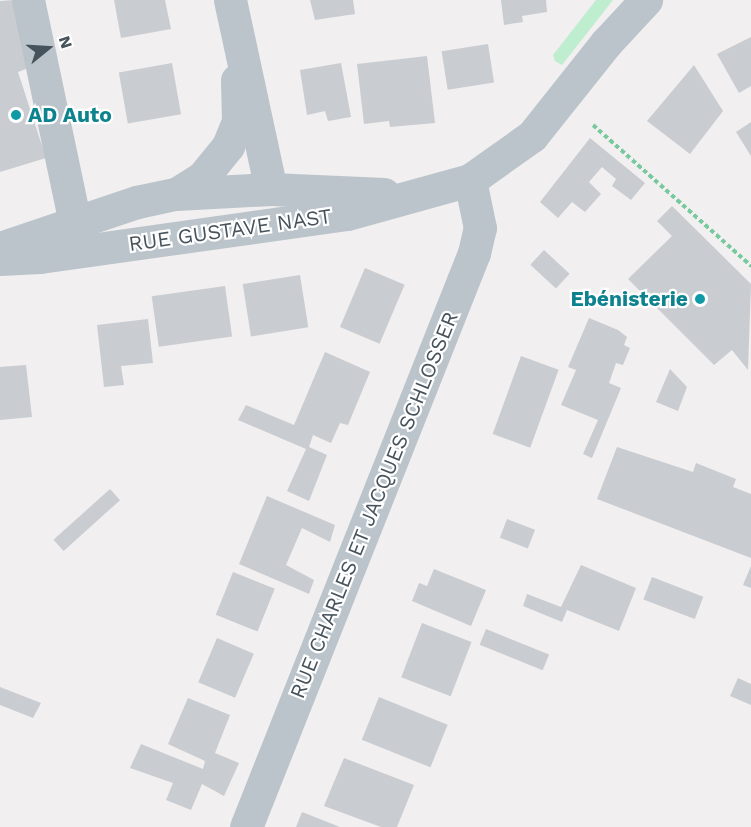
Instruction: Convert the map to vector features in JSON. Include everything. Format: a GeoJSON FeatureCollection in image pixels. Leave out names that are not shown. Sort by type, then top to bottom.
{"type":"FeatureCollection","features":[{"type":"Feature","properties":{"kind":"street"},"geometry":{"type":"LineString","coordinates":[[28,0],[75,223]]}},
{"type":"Feature","properties":{"kind":"street","name":"RUE GUSTAVE NAST"},"geometry":{"type":"LineString","coordinates":[[0,259],[40,257],[347,214],[470,180],[532,135],[606,43],[646,0]]}},
{"type":"Feature","properties":{"kind":"street"},"geometry":{"type":"LineString","coordinates":[[233,15],[271,189]]}},
{"type":"Feature","properties":{"kind":"street"},"geometry":{"type":"LineString","coordinates":[[176,194],[219,161],[238,121],[233,15]]}},
{"type":"Feature","properties":{"kind":"street","name":"RUE CHARLES ET JACQUES SCHLOSSER"},"geometry":{"type":"LineString","coordinates":[[246,827],[474,253],[480,228],[470,180]]}},
{"type":"Feature","properties":{"kind":"street","name":"RUE GUSTAVE NAST"},"geometry":{"type":"LineString","coordinates":[[0,248],[137,202],[176,194],[271,189],[418,196]]}},
{"type":"Feature","properties":{"kind":"street","name":"RUE GUSTAVE NAST"},"geometry":{"type":"LineString","coordinates":[[40,257],[146,224],[247,211],[262,205],[271,189]]}},
{"type":"Feature","properties":{"kind":"path"},"geometry":{"type":"LineString","coordinates":[[592,125],[751,266]]}},
{"type":"Feature","properties":{"kind":"green space"},"geometry":{"type":"Polygon","coordinates":[[[596,0],[613,0],[562,65],[555,61],[553,55],[596,0]]]}},
{"type":"Feature","properties":{"kind":"building","name":"AD Auto"},"geometry":{"type":"Polygon","coordinates":[[[14,0],[34,66],[18,72],[46,158],[0,172],[0,1],[14,0]]]}},
{"type":"Feature","properties":{"kind":"building"},"geometry":{"type":"Polygon","coordinates":[[[114,0],[165,0],[171,29],[121,38],[114,0]]]}},
{"type":"Feature","properties":{"kind":"building"},"geometry":{"type":"Polygon","coordinates":[[[310,0],[353,0],[355,14],[315,20],[310,0]]]}},
{"type":"Feature","properties":{"kind":"building"},"geometry":{"type":"Polygon","coordinates":[[[501,0],[546,0],[547,12],[522,16],[523,22],[504,25],[501,0]]]}},
{"type":"Feature","properties":{"kind":"building"},"geometry":{"type":"Polygon","coordinates":[[[751,37],[751,86],[739,93],[717,54],[751,37]]]}},
{"type":"Feature","properties":{"kind":"building"},"geometry":{"type":"Polygon","coordinates":[[[488,44],[494,83],[448,90],[442,51],[488,44]]]}},
{"type":"Feature","properties":{"kind":"building"},"geometry":{"type":"Polygon","coordinates":[[[427,56],[435,123],[390,127],[389,121],[364,124],[357,64],[427,56]]]}},
{"type":"Feature","properties":{"kind":"building"},"geometry":{"type":"Polygon","coordinates":[[[172,63],[181,114],[128,124],[119,72],[172,63]]]}},
{"type":"Feature","properties":{"kind":"building"},"geometry":{"type":"Polygon","coordinates":[[[341,63],[351,117],[328,121],[325,111],[307,115],[300,70],[341,63]]]}},
{"type":"Feature","properties":{"kind":"building"},"geometry":{"type":"Polygon","coordinates":[[[694,65],[723,111],[690,154],[647,121],[694,65]]]}},
{"type":"Feature","properties":{"kind":"building"},"geometry":{"type":"Polygon","coordinates":[[[751,122],[751,156],[736,132],[751,122]]]}},
{"type":"Feature","properties":{"kind":"building"},"geometry":{"type":"Polygon","coordinates":[[[590,138],[645,183],[631,200],[612,186],[616,179],[602,167],[589,182],[601,194],[585,212],[572,202],[558,218],[540,202],[590,138]]]}},
{"type":"Feature","properties":{"kind":"building","name":"Ebénisterie"},"geometry":{"type":"Polygon","coordinates":[[[672,206],[751,284],[748,370],[732,350],[714,365],[628,279],[672,236],[657,221],[672,206]]]}},
{"type":"Feature","properties":{"kind":"building"},"geometry":{"type":"Polygon","coordinates":[[[544,250],[570,274],[556,288],[530,265],[544,250]]]}},
{"type":"Feature","properties":{"kind":"building"},"geometry":{"type":"Polygon","coordinates":[[[365,268],[405,285],[380,344],[340,327],[365,268]]]}},
{"type":"Feature","properties":{"kind":"building"},"geometry":{"type":"Polygon","coordinates":[[[300,275],[308,327],[251,336],[243,284],[300,275]]]}},
{"type":"Feature","properties":{"kind":"building"},"geometry":{"type":"Polygon","coordinates":[[[225,286],[232,337],[159,347],[152,296],[225,286]]]}},
{"type":"Feature","properties":{"kind":"building"},"geometry":{"type":"Polygon","coordinates":[[[589,318],[618,330],[627,337],[624,345],[630,348],[623,365],[616,363],[609,383],[621,388],[592,458],[583,454],[598,420],[561,405],[576,370],[568,367],[589,318]]]}},
{"type":"Feature","properties":{"kind":"building"},"geometry":{"type":"Polygon","coordinates":[[[148,319],[153,363],[121,366],[124,385],[104,387],[97,325],[148,319]]]}},
{"type":"Feature","properties":{"kind":"building"},"geometry":{"type":"Polygon","coordinates":[[[325,352],[370,372],[348,425],[340,423],[331,443],[313,435],[309,447],[327,455],[309,501],[287,491],[306,449],[238,420],[246,405],[294,425],[325,352]]]}},
{"type":"Feature","properties":{"kind":"building"},"geometry":{"type":"Polygon","coordinates":[[[521,356],[559,370],[530,448],[493,434],[521,356]]]}},
{"type":"Feature","properties":{"kind":"building"},"geometry":{"type":"Polygon","coordinates":[[[26,365],[32,417],[0,420],[0,367],[26,365]]]}},
{"type":"Feature","properties":{"kind":"building"},"geometry":{"type":"Polygon","coordinates":[[[670,369],[687,387],[678,411],[656,402],[670,369]]]}},
{"type":"Feature","properties":{"kind":"building"},"geometry":{"type":"Polygon","coordinates":[[[617,447],[693,472],[696,463],[736,479],[733,487],[751,494],[751,558],[597,499],[617,447]]]}},
{"type":"Feature","properties":{"kind":"building"},"geometry":{"type":"Polygon","coordinates":[[[110,489],[120,500],[64,551],[54,540],[110,489]]]}},
{"type":"Feature","properties":{"kind":"building"},"geometry":{"type":"Polygon","coordinates":[[[267,496],[335,525],[330,542],[302,528],[286,565],[314,580],[309,594],[239,564],[267,496]]]}},
{"type":"Feature","properties":{"kind":"building"},"geometry":{"type":"Polygon","coordinates":[[[507,519],[535,530],[528,548],[500,538],[507,519]]]}},
{"type":"Feature","properties":{"kind":"building"},"geometry":{"type":"Polygon","coordinates":[[[581,565],[636,588],[619,631],[567,610],[562,622],[523,606],[527,594],[561,607],[581,565]]]}},
{"type":"Feature","properties":{"kind":"building"},"geometry":{"type":"Polygon","coordinates":[[[751,566],[751,588],[743,585],[751,566]]]}},
{"type":"Feature","properties":{"kind":"building"},"geometry":{"type":"Polygon","coordinates":[[[434,569],[486,590],[471,626],[412,601],[419,583],[427,586],[434,569]]]}},
{"type":"Feature","properties":{"kind":"building"},"geometry":{"type":"Polygon","coordinates":[[[233,572],[275,589],[257,632],[216,615],[233,572]]]}},
{"type":"Feature","properties":{"kind":"building"},"geometry":{"type":"Polygon","coordinates":[[[652,577],[703,597],[695,619],[643,599],[652,577]]]}},
{"type":"Feature","properties":{"kind":"building"},"geometry":{"type":"Polygon","coordinates":[[[422,623],[471,642],[451,696],[401,677],[422,623]]]}},
{"type":"Feature","properties":{"kind":"building"},"geometry":{"type":"Polygon","coordinates":[[[486,629],[549,654],[543,670],[480,645],[486,629]]]}},
{"type":"Feature","properties":{"kind":"building"},"geometry":{"type":"Polygon","coordinates":[[[217,638],[254,654],[235,698],[198,682],[217,638]]]}},
{"type":"Feature","properties":{"kind":"building"},"geometry":{"type":"Polygon","coordinates":[[[738,678],[751,684],[751,705],[730,696],[738,678]]]}},
{"type":"Feature","properties":{"kind":"building"},"geometry":{"type":"Polygon","coordinates":[[[0,687],[41,703],[33,718],[0,705],[0,687]]]}},
{"type":"Feature","properties":{"kind":"building"},"geometry":{"type":"Polygon","coordinates":[[[379,697],[448,725],[430,767],[362,740],[379,697]]]}},
{"type":"Feature","properties":{"kind":"building"},"geometry":{"type":"Polygon","coordinates":[[[188,698],[230,715],[215,753],[239,763],[224,796],[202,784],[191,810],[166,800],[173,783],[130,768],[141,744],[203,769],[205,761],[168,744],[188,698]]]}},
{"type":"Feature","properties":{"kind":"building"},"geometry":{"type":"Polygon","coordinates":[[[344,758],[414,785],[397,827],[381,827],[324,806],[344,758]]]}},
{"type":"Feature","properties":{"kind":"building"},"geometry":{"type":"Polygon","coordinates":[[[302,812],[340,827],[296,827],[302,812]]]}},
{"type":"Feature","properties":{"kind":"place","name":"AD Auto"},"geometry":{"type":"Point","coordinates":[16,115]}},
{"type":"Feature","properties":{"kind":"place","name":"Ebénisterie"},"geometry":{"type":"Point","coordinates":[700,299]}}]}
